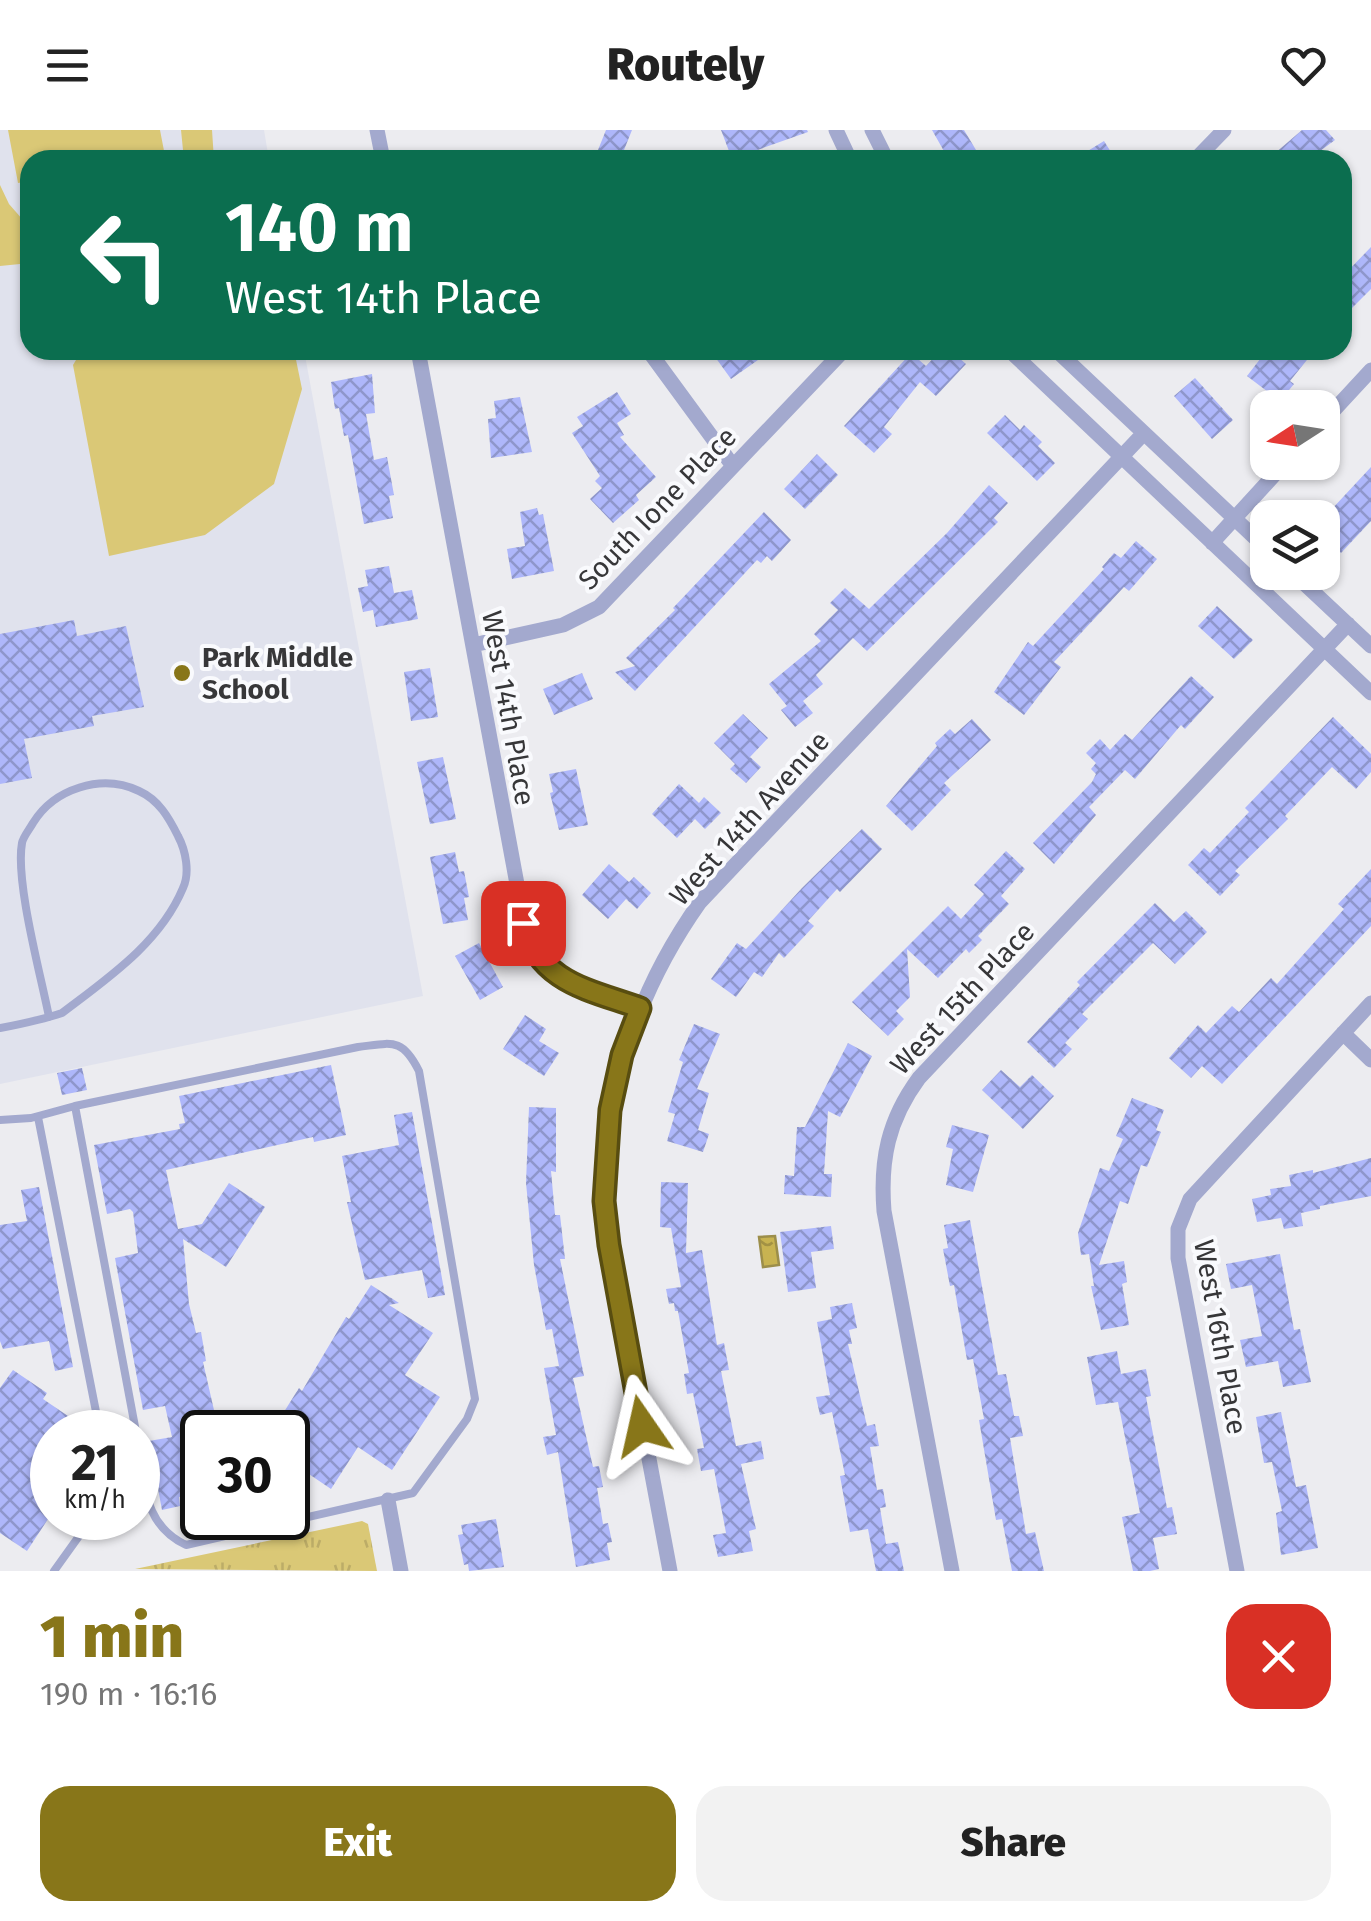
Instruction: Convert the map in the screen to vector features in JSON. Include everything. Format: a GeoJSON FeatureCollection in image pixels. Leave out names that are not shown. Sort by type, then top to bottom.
{"type":"FeatureCollection","features":[{"type":"Feature","properties":{"kind":"street"},"geometry":{"type":"LineString","coordinates":[[1205,150],[1224,130]]}},
{"type":"Feature","properties":{"kind":"street","name":"West 14th Place"},"geometry":{"type":"LineString","coordinates":[[420,360],[527,938],[554,974],[640,1008]]}},
{"type":"Feature","properties":{"kind":"street"},"geometry":{"type":"LineString","coordinates":[[655,360],[733,466]]}},
{"type":"Feature","properties":{"kind":"street","name":"South Ione Place"},"geometry":{"type":"LineString","coordinates":[[473,645],[563,625],[599,607],[834,360]]}},
{"type":"Feature","properties":{"kind":"street"},"geometry":{"type":"LineString","coordinates":[[1022,360],[1371,693]]}},
{"type":"Feature","properties":{"kind":"street"},"geometry":{"type":"LineString","coordinates":[[1067,360],[1250,533]]}},
{"type":"Feature","properties":{"kind":"street"},"geometry":{"type":"LineString","coordinates":[[1340,404],[1371,370]]}},
{"type":"Feature","properties":{"kind":"street","name":"West 14th Avenue"},"geometry":{"type":"LineString","coordinates":[[670,1571],[604,1201],[610,1110],[622,1055],[640,1008],[661,962],[700,902],[1144,433]]}},
{"type":"Feature","properties":{"kind":"street"},"geometry":{"type":"LineString","coordinates":[[1212,543],[1270,480]]}},
{"type":"Feature","properties":{"kind":"street"},"geometry":{"type":"LineString","coordinates":[[1311,590],[1371,646]]}},
{"type":"Feature","properties":{"kind":"street","name":"West 15th Place"},"geometry":{"type":"LineString","coordinates":[[952,1571],[884,1211],[883,1159],[897,1112],[918,1078],[1348,624]]}},
{"type":"Feature","properties":{"kind":"street","name":"West 16th Place"},"geometry":{"type":"LineString","coordinates":[[1237,1571],[1178,1258],[1178,1229],[1190,1199],[1371,1002]]}},
{"type":"Feature","properties":{"kind":"street"},"geometry":{"type":"LineString","coordinates":[[1343,1032],[1371,1060]]}},
{"type":"Feature","properties":{"kind":"street"},"geometry":{"type":"LineString","coordinates":[[388,1500],[401,1571]]}},
{"type":"Feature","properties":{"kind":"lane"},"geometry":{"type":"LineString","coordinates":[[0,1028],[49,1018],[62,1014],[130,962],[169,915],[186,884],[185,849],[164,810],[140,791],[104,781],[68,791],[41,810],[22,841],[22,877],[49,1018]]}},
{"type":"Feature","properties":{"kind":"lane"},"geometry":{"type":"LineString","coordinates":[[0,1120],[38,1117],[358,1046],[394,1042],[409,1051],[419,1071],[476,1398],[467,1419],[413,1493],[186,1545],[167,1536],[160,1528]]}},
{"type":"Feature","properties":{"kind":"lane"},"geometry":{"type":"LineString","coordinates":[[75,1106],[132,1410]]}},
{"type":"Feature","properties":{"kind":"lane"},"geometry":{"type":"LineString","coordinates":[[38,1117],[96,1410]]}},
{"type":"Feature","properties":{"kind":"lane"},"geometry":{"type":"LineString","coordinates":[[54,1571],[76,1540]]}},
{"type":"Feature","properties":{"kind":"shaded area","name":"Park Middle School"},"geometry":{"type":"Polygon","coordinates":[[[0,130],[264,130],[267,150],[20,150],[20,360],[306,360],[423,996],[0,1084],[0,130]]]}},
{"type":"Feature","properties":{"kind":"green space"},"geometry":{"type":"Polygon","coordinates":[[[8,130],[160,130],[164,150],[20,150],[18,183],[8,130]]]}},
{"type":"Feature","properties":{"kind":"green space"},"geometry":{"type":"Polygon","coordinates":[[[181,130],[212,130],[213,150],[183,150],[181,130]]]}},
{"type":"Feature","properties":{"kind":"green space"},"geometry":{"type":"Polygon","coordinates":[[[0,185],[20,217],[20,264],[0,266],[0,185]]]}},
{"type":"Feature","properties":{"kind":"green space"},"geometry":{"type":"Polygon","coordinates":[[[76,360],[296,360],[302,389],[274,484],[205,535],[109,556],[73,365],[76,360]]]}},
{"type":"Feature","properties":{"kind":"green space"},"geometry":{"type":"Polygon","coordinates":[[[362,1521],[368,1524],[377,1571],[135,1569],[272,1540],[310,1540],[310,1532],[362,1521]]]}},
{"type":"Feature","properties":{"kind":"water"},"geometry":{"type":"Polygon","coordinates":[[[775,1236],[779,1265],[763,1267],[759,1237],[775,1236]]]}},
{"type":"Feature","properties":{"kind":"building"},"geometry":{"type":"Polygon","coordinates":[[[606,130],[632,130],[624,150],[598,150],[606,130]]]}},
{"type":"Feature","properties":{"kind":"building"},"geometry":{"type":"Polygon","coordinates":[[[721,130],[808,132],[757,150],[729,150],[721,130]]]}},
{"type":"Feature","properties":{"kind":"building"},"geometry":{"type":"Polygon","coordinates":[[[932,130],[964,130],[976,150],[943,150],[932,130]]]}},
{"type":"Feature","properties":{"kind":"building"},"geometry":{"type":"Polygon","coordinates":[[[1302,130],[1326,130],[1335,140],[1322,150],[1279,150],[1302,130]]]}},
{"type":"Feature","properties":{"kind":"building"},"geometry":{"type":"Polygon","coordinates":[[[1104,141],[1110,150],[1089,150],[1104,141]]]}},
{"type":"Feature","properties":{"kind":"building"},"geometry":{"type":"Polygon","coordinates":[[[1371,247],[1371,289],[1352,308],[1352,267],[1371,247]]]}},
{"type":"Feature","properties":{"kind":"building"},"geometry":{"type":"Polygon","coordinates":[[[717,360],[758,360],[731,379],[717,360]]]}},
{"type":"Feature","properties":{"kind":"building"},"geometry":{"type":"Polygon","coordinates":[[[905,360],[919,360],[926,366],[932,360],[961,360],[966,364],[936,396],[920,382],[884,427],[892,434],[874,453],[844,426],[905,360]]]}},
{"type":"Feature","properties":{"kind":"building"},"geometry":{"type":"Polygon","coordinates":[[[1259,360],[1307,360],[1290,381],[1294,384],[1289,390],[1265,390],[1247,376],[1259,360]]]}},
{"type":"Feature","properties":{"kind":"building"},"geometry":{"type":"Polygon","coordinates":[[[372,374],[375,413],[366,414],[374,460],[387,457],[394,495],[389,496],[393,518],[364,524],[348,435],[344,436],[339,408],[335,409],[331,382],[372,374]]]}},
{"type":"Feature","properties":{"kind":"building"},"geometry":{"type":"Polygon","coordinates":[[[1195,378],[1233,420],[1212,439],[1174,396],[1195,378]]]}},
{"type":"Feature","properties":{"kind":"building"},"geometry":{"type":"Polygon","coordinates":[[[617,392],[631,414],[617,423],[624,435],[620,437],[656,477],[636,495],[639,500],[613,523],[590,499],[602,488],[595,481],[600,476],[572,433],[583,426],[577,417],[617,392]]]}},
{"type":"Feature","properties":{"kind":"building"},"geometry":{"type":"Polygon","coordinates":[[[520,397],[532,452],[491,458],[488,419],[496,418],[494,401],[520,397]]]}},
{"type":"Feature","properties":{"kind":"building"},"geometry":{"type":"Polygon","coordinates":[[[1005,415],[1020,430],[1024,425],[1042,442],[1038,446],[1055,463],[1037,481],[987,433],[1005,415]]]}},
{"type":"Feature","properties":{"kind":"building"},"geometry":{"type":"Polygon","coordinates":[[[817,454],[838,475],[805,509],[784,489],[817,454]]]}},
{"type":"Feature","properties":{"kind":"building"},"geometry":{"type":"Polygon","coordinates":[[[1371,467],[1371,521],[1341,553],[1340,552],[1340,500],[1371,467]]]}},
{"type":"Feature","properties":{"kind":"building"},"geometry":{"type":"Polygon","coordinates":[[[989,485],[1008,503],[994,518],[998,522],[867,651],[853,638],[816,675],[823,684],[803,701],[813,713],[795,727],[781,710],[787,706],[769,684],[821,641],[814,634],[838,610],[830,603],[845,588],[869,609],[947,533],[989,485]]]}},
{"type":"Feature","properties":{"kind":"building"},"geometry":{"type":"Polygon","coordinates":[[[537,508],[539,515],[543,514],[554,571],[512,579],[507,549],[525,546],[520,512],[537,508]]]}},
{"type":"Feature","properties":{"kind":"building"},"geometry":{"type":"Polygon","coordinates":[[[764,512],[791,540],[772,561],[767,556],[761,563],[757,560],[635,691],[615,672],[635,666],[626,658],[764,512]]]}},
{"type":"Feature","properties":{"kind":"building"},"geometry":{"type":"Polygon","coordinates":[[[1136,541],[1157,559],[1129,591],[1124,587],[1054,662],[1061,667],[1024,715],[994,692],[1028,642],[1033,646],[1114,553],[1121,558],[1136,541]]]}},
{"type":"Feature","properties":{"kind":"building"},"geometry":{"type":"Polygon","coordinates":[[[389,566],[394,593],[412,590],[418,619],[376,627],[373,610],[363,612],[358,588],[368,586],[365,570],[389,566]]]}},
{"type":"Feature","properties":{"kind":"building"},"geometry":{"type":"Polygon","coordinates":[[[1217,606],[1253,640],[1234,659],[1198,626],[1217,606]]]}},
{"type":"Feature","properties":{"kind":"building"},"geometry":{"type":"Polygon","coordinates":[[[74,620],[77,636],[126,626],[144,707],[92,716],[94,726],[24,739],[32,778],[0,784],[0,634],[74,620]]]}},
{"type":"Feature","properties":{"kind":"building"},"geometry":{"type":"Polygon","coordinates":[[[430,668],[438,717],[411,721],[404,672],[430,668]]]}},
{"type":"Feature","properties":{"kind":"building"},"geometry":{"type":"Polygon","coordinates":[[[582,673],[593,699],[554,715],[543,689],[582,673]]]}},
{"type":"Feature","properties":{"kind":"building"},"geometry":{"type":"Polygon","coordinates":[[[1191,676],[1214,697],[1185,729],[1181,725],[1135,779],[1125,770],[1089,807],[1096,815],[1054,864],[1033,843],[1092,782],[1096,774],[1091,769],[1096,763],[1086,753],[1100,739],[1110,750],[1125,734],[1132,740],[1191,676]]]}},
{"type":"Feature","properties":{"kind":"building"},"geometry":{"type":"Polygon","coordinates":[[[743,714],[768,738],[750,757],[761,767],[746,783],[730,769],[735,764],[714,743],[743,714]]]}},
{"type":"Feature","properties":{"kind":"building"},"geometry":{"type":"Polygon","coordinates":[[[1333,717],[1371,754],[1371,772],[1356,789],[1332,767],[1285,816],[1288,819],[1235,871],[1240,875],[1220,896],[1188,865],[1204,848],[1210,853],[1249,812],[1245,808],[1333,717]]]}},
{"type":"Feature","properties":{"kind":"building"},"geometry":{"type":"Polygon","coordinates":[[[972,719],[991,740],[944,783],[951,790],[912,831],[886,806],[937,746],[935,743],[950,729],[955,734],[972,719]]]}},
{"type":"Feature","properties":{"kind":"building"},"geometry":{"type":"Polygon","coordinates":[[[443,757],[456,819],[430,824],[417,762],[443,757]]]}},
{"type":"Feature","properties":{"kind":"building"},"geometry":{"type":"Polygon","coordinates":[[[576,769],[588,825],[559,830],[549,774],[576,769]]]}},
{"type":"Feature","properties":{"kind":"building"},"geometry":{"type":"Polygon","coordinates":[[[679,784],[699,803],[704,797],[721,813],[705,829],[695,819],[677,838],[652,814],[679,784]]]}},
{"type":"Feature","properties":{"kind":"building"},"geometry":{"type":"Polygon","coordinates":[[[862,829],[882,849],[808,921],[814,926],[784,958],[779,953],[762,977],[754,972],[736,997],[711,979],[737,943],[746,949],[862,829]]]}},
{"type":"Feature","properties":{"kind":"building"},"geometry":{"type":"Polygon","coordinates":[[[1006,851],[1025,869],[1001,896],[1009,904],[978,936],[982,940],[969,953],[966,949],[938,978],[907,949],[910,997],[896,1011],[904,1019],[888,1036],[852,1002],[948,906],[961,919],[984,894],[974,885],[1006,851]]]}},
{"type":"Feature","properties":{"kind":"building"},"geometry":{"type":"Polygon","coordinates":[[[455,852],[469,897],[464,898],[468,920],[443,924],[430,857],[455,852]]]}},
{"type":"Feature","properties":{"kind":"building"},"geometry":{"type":"Polygon","coordinates":[[[609,864],[629,882],[634,877],[651,893],[637,909],[626,899],[608,919],[582,895],[609,864]]]}},
{"type":"Feature","properties":{"kind":"building"},"geometry":{"type":"Polygon","coordinates":[[[1371,869],[1371,926],[1222,1084],[1202,1066],[1191,1078],[1169,1058],[1198,1025],[1206,1033],[1232,1006],[1239,1012],[1271,978],[1277,984],[1344,909],[1338,904],[1371,869]]]}},
{"type":"Feature","properties":{"kind":"building"},"geometry":{"type":"Polygon","coordinates":[[[1155,903],[1174,922],[1186,911],[1207,932],[1175,964],[1153,943],[1082,1014],[1088,1019],[1065,1043],[1072,1049],[1054,1068],[1027,1042],[1080,985],[1077,982],[1155,903]]]}},
{"type":"Feature","properties":{"kind":"building"},"geometry":{"type":"Polygon","coordinates":[[[479,943],[503,987],[480,1000],[455,956],[479,943]]]}},
{"type":"Feature","properties":{"kind":"building"},"geometry":{"type":"Polygon","coordinates":[[[525,1015],[546,1029],[539,1041],[559,1053],[544,1076],[503,1049],[525,1015]]]}},
{"type":"Feature","properties":{"kind":"building"},"geometry":{"type":"Polygon","coordinates":[[[694,1024],[720,1034],[697,1089],[709,1093],[698,1130],[709,1134],[703,1152],[667,1141],[675,1114],[668,1112],[683,1062],[679,1060],[694,1024]]]}},
{"type":"Feature","properties":{"kind":"building"},"geometry":{"type":"Polygon","coordinates":[[[848,1043],[872,1056],[840,1117],[828,1111],[824,1174],[832,1174],[831,1197],[784,1194],[785,1175],[794,1176],[797,1127],[805,1127],[848,1043]]]}},
{"type":"Feature","properties":{"kind":"building"},"geometry":{"type":"Polygon","coordinates":[[[331,1065],[346,1135],[314,1142],[313,1137],[166,1170],[178,1229],[202,1224],[229,1183],[265,1207],[226,1267],[183,1239],[189,1304],[196,1333],[201,1332],[214,1410],[180,1410],[180,1506],[162,1510],[160,1439],[172,1437],[165,1406],[143,1410],[115,1258],[138,1253],[133,1212],[130,1209],[107,1214],[94,1145],[180,1129],[179,1124],[185,1123],[179,1096],[331,1065]]]}},
{"type":"Feature","properties":{"kind":"building"},"geometry":{"type":"Polygon","coordinates":[[[82,1068],[87,1090],[62,1095],[57,1073],[82,1068]]]}},
{"type":"Feature","properties":{"kind":"building"},"geometry":{"type":"Polygon","coordinates":[[[1001,1070],[1020,1087],[1032,1075],[1054,1096],[1023,1129],[982,1090],[1001,1070]]]}},
{"type":"Feature","properties":{"kind":"building"},"geometry":{"type":"Polygon","coordinates":[[[1132,1098],[1164,1110],[1156,1130],[1161,1132],[1147,1167],[1141,1165],[1128,1204],[1120,1201],[1099,1265],[1124,1261],[1127,1282],[1122,1284],[1129,1325],[1101,1330],[1091,1286],[1089,1254],[1081,1255],[1078,1233],[1100,1168],[1109,1171],[1123,1139],[1116,1136],[1132,1098]]]}},
{"type":"Feature","properties":{"kind":"building"},"geometry":{"type":"Polygon","coordinates":[[[529,1107],[556,1108],[556,1172],[551,1171],[555,1215],[560,1215],[565,1259],[560,1259],[584,1376],[573,1378],[593,1467],[599,1466],[603,1487],[597,1488],[603,1524],[608,1523],[612,1542],[607,1543],[610,1560],[576,1567],[558,1452],[547,1455],[543,1437],[556,1435],[544,1368],[559,1366],[552,1329],[546,1330],[534,1265],[526,1183],[529,1107]]]}},
{"type":"Feature","properties":{"kind":"building"},"geometry":{"type":"Polygon","coordinates":[[[412,1112],[445,1295],[428,1298],[422,1270],[365,1280],[347,1202],[351,1202],[342,1156],[399,1145],[394,1115],[412,1112]]]}},
{"type":"Feature","properties":{"kind":"building"},"geometry":{"type":"Polygon","coordinates":[[[952,1125],[989,1135],[973,1192],[946,1185],[953,1149],[946,1147],[952,1125]]]}},
{"type":"Feature","properties":{"kind":"building"},"geometry":{"type":"Polygon","coordinates":[[[1371,1158],[1371,1196],[1301,1213],[1303,1226],[1284,1229],[1281,1218],[1257,1222],[1252,1199],[1271,1195],[1270,1189],[1291,1186],[1289,1175],[1371,1158]]]}},
{"type":"Feature","properties":{"kind":"building"},"geometry":{"type":"Polygon","coordinates":[[[661,1182],[688,1183],[686,1253],[702,1250],[717,1345],[724,1343],[729,1370],[721,1371],[736,1446],[761,1441],[764,1459],[741,1464],[756,1529],[749,1531],[753,1551],[718,1557],[713,1535],[726,1533],[714,1469],[701,1471],[697,1449],[704,1448],[693,1393],[687,1394],[684,1374],[689,1373],[678,1311],[674,1303],[669,1304],[666,1289],[681,1287],[671,1228],[660,1227],[661,1182]]]}},
{"type":"Feature","properties":{"kind":"building"},"geometry":{"type":"Polygon","coordinates":[[[39,1187],[73,1367],[55,1371],[49,1341],[3,1349],[0,1341],[0,1225],[27,1221],[21,1190],[39,1187]]]}},
{"type":"Feature","properties":{"kind":"building"},"geometry":{"type":"Polygon","coordinates":[[[970,1220],[998,1375],[1006,1374],[1014,1416],[1019,1416],[1023,1436],[1010,1438],[1026,1534],[1035,1532],[1044,1571],[1012,1571],[1002,1519],[996,1520],[973,1359],[967,1360],[954,1285],[950,1286],[943,1249],[948,1248],[944,1225],[970,1220]]]}},
{"type":"Feature","properties":{"kind":"building"},"geometry":{"type":"Polygon","coordinates":[[[831,1226],[834,1249],[811,1252],[816,1288],[788,1292],[780,1232],[831,1226]]]}},
{"type":"Feature","properties":{"kind":"building"},"geometry":{"type":"Polygon","coordinates":[[[1280,1254],[1294,1330],[1300,1329],[1311,1382],[1283,1387],[1278,1361],[1246,1367],[1240,1340],[1262,1336],[1252,1285],[1231,1289],[1226,1264],[1280,1254]]]}},
{"type":"Feature","properties":{"kind":"building"},"geometry":{"type":"Polygon","coordinates":[[[371,1285],[399,1303],[389,1305],[433,1333],[405,1375],[440,1397],[392,1470],[358,1447],[331,1489],[310,1475],[310,1410],[285,1410],[299,1388],[302,1391],[346,1317],[349,1319],[371,1285]]]}},
{"type":"Feature","properties":{"kind":"building"},"geometry":{"type":"Polygon","coordinates":[[[852,1303],[857,1328],[849,1330],[852,1344],[848,1344],[867,1426],[875,1424],[879,1446],[870,1447],[877,1490],[883,1489],[886,1507],[880,1508],[886,1544],[898,1542],[904,1571],[876,1571],[868,1529],[850,1532],[840,1476],[845,1475],[832,1412],[820,1415],[816,1397],[830,1395],[817,1322],[832,1319],[830,1307],[852,1303]]]}},
{"type":"Feature","properties":{"kind":"building"},"geometry":{"type":"Polygon","coordinates":[[[1117,1351],[1121,1374],[1146,1369],[1151,1396],[1146,1397],[1167,1508],[1172,1507],[1177,1534],[1153,1538],[1159,1569],[1150,1571],[1133,1571],[1122,1517],[1140,1513],[1118,1402],[1096,1405],[1087,1357],[1117,1351]]]}},
{"type":"Feature","properties":{"kind":"building"},"geometry":{"type":"Polygon","coordinates":[[[13,1370],[47,1393],[43,1399],[59,1410],[30,1410],[30,1540],[34,1540],[27,1551],[0,1533],[0,1388],[13,1370]]]}},
{"type":"Feature","properties":{"kind":"building"},"geometry":{"type":"Polygon","coordinates":[[[1281,1412],[1296,1487],[1306,1485],[1318,1548],[1281,1555],[1276,1513],[1282,1511],[1272,1462],[1264,1463],[1256,1417],[1281,1412]]]}},
{"type":"Feature","properties":{"kind":"building"},"geometry":{"type":"Polygon","coordinates":[[[496,1519],[504,1567],[469,1571],[468,1564],[464,1565],[458,1535],[463,1534],[461,1525],[496,1519]]]}},
{"type":"Feature","properties":{"kind":"place","name":"Park Middle School"},"geometry":{"type":"Point","coordinates":[182,673]}},
{"type":"Feature","properties":{"kind":"route"},"geometry":{"type":"LineString","coordinates":[[523,923],[535,953],[554,974],[640,1008],[622,1055],[610,1110],[604,1201],[642,1426]]}}]}
